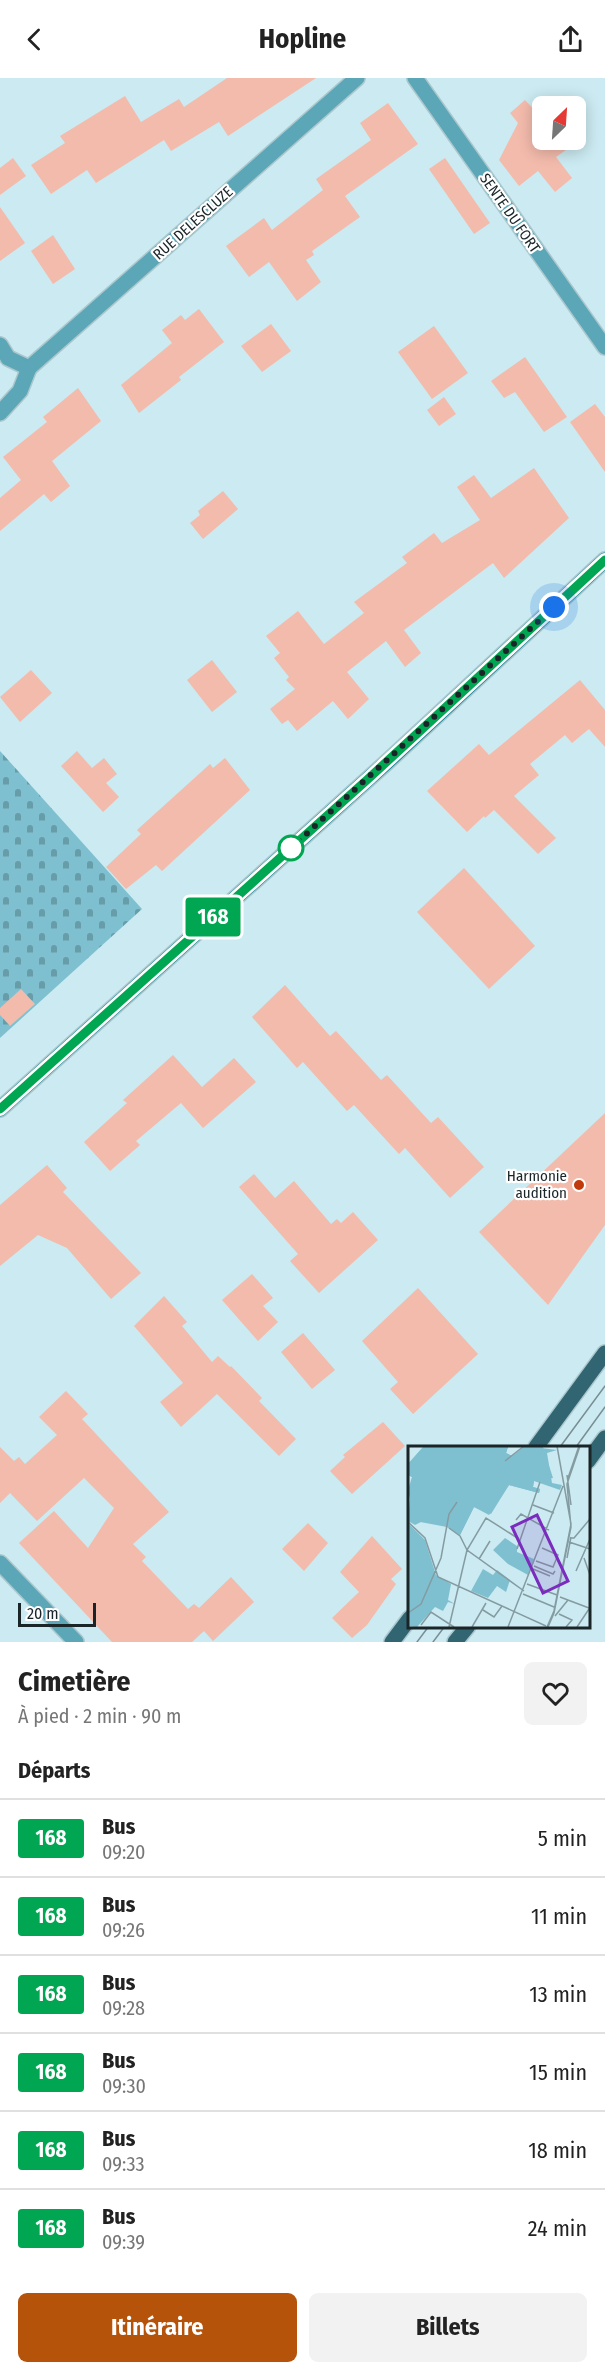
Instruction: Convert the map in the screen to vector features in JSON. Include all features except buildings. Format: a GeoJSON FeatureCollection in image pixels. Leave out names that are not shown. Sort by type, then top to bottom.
{"type":"FeatureCollection","features":[{"type":"Feature","properties":{"kind":"main road"},"geometry":{"type":"LineString","coordinates":[[537,1446],[605,1353]]}},
{"type":"Feature","properties":{"kind":"main road"},"geometry":{"type":"LineString","coordinates":[[590,1458],[605,1438]]}},
{"type":"Feature","properties":{"kind":"main road"},"geometry":{"type":"LineString","coordinates":[[392,1642],[408,1621]]}},
{"type":"Feature","properties":{"kind":"main road"},"geometry":{"type":"LineString","coordinates":[[455,1642],[467,1627]]}},
{"type":"Feature","properties":{"kind":"street","name":"RUE DELESCLUZE"},"geometry":{"type":"LineString","coordinates":[[28,368],[357,78]]}},
{"type":"Feature","properties":{"kind":"street","name":"SENTE DU FORT"},"geometry":{"type":"LineString","coordinates":[[415,78],[605,347]]}},
{"type":"Feature","properties":{"kind":"street"},"geometry":{"type":"LineString","coordinates":[[0,345],[8,357],[28,368],[20,391],[0,413]]}},
{"type":"Feature","properties":{"kind":"street"},"geometry":{"type":"LineString","coordinates":[[0,1108],[368,779],[605,560]]}},
{"type":"Feature","properties":{"kind":"street"},"geometry":{"type":"LineString","coordinates":[[0,1563],[76,1642]]}},
{"type":"Feature","properties":{"kind":"green space"},"geometry":{"type":"Polygon","coordinates":[[[0,751],[142,909],[0,1038],[0,751]]]}},
{"type":"Feature","properties":{"kind":"tram line"},"geometry":{"type":"LineString","coordinates":[[561,1446],[605,1386]]}},
{"type":"Feature","properties":{"kind":"tram line"},"geometry":{"type":"LineString","coordinates":[[577,1446],[605,1407]]}},
{"type":"Feature","properties":{"kind":"tram line"},"geometry":{"type":"LineString","coordinates":[[417,1642],[428,1627]]}},
{"type":"Feature","properties":{"kind":"tram line"},"geometry":{"type":"LineString","coordinates":[[433,1642],[444,1627]]}},
{"type":"Feature","properties":{"kind":"bus line","name":"168"},"geometry":{"type":"LineString","coordinates":[[0,1109],[368,779],[605,560]]}},
{"type":"Feature","properties":{"kind":"place","name":"Harmonie audition"},"geometry":{"type":"Point","coordinates":[579,1185]}},
{"type":"Feature","properties":{"kind":"route"},"geometry":{"type":"LineString","coordinates":[[291,848],[554,607]]}}]}
